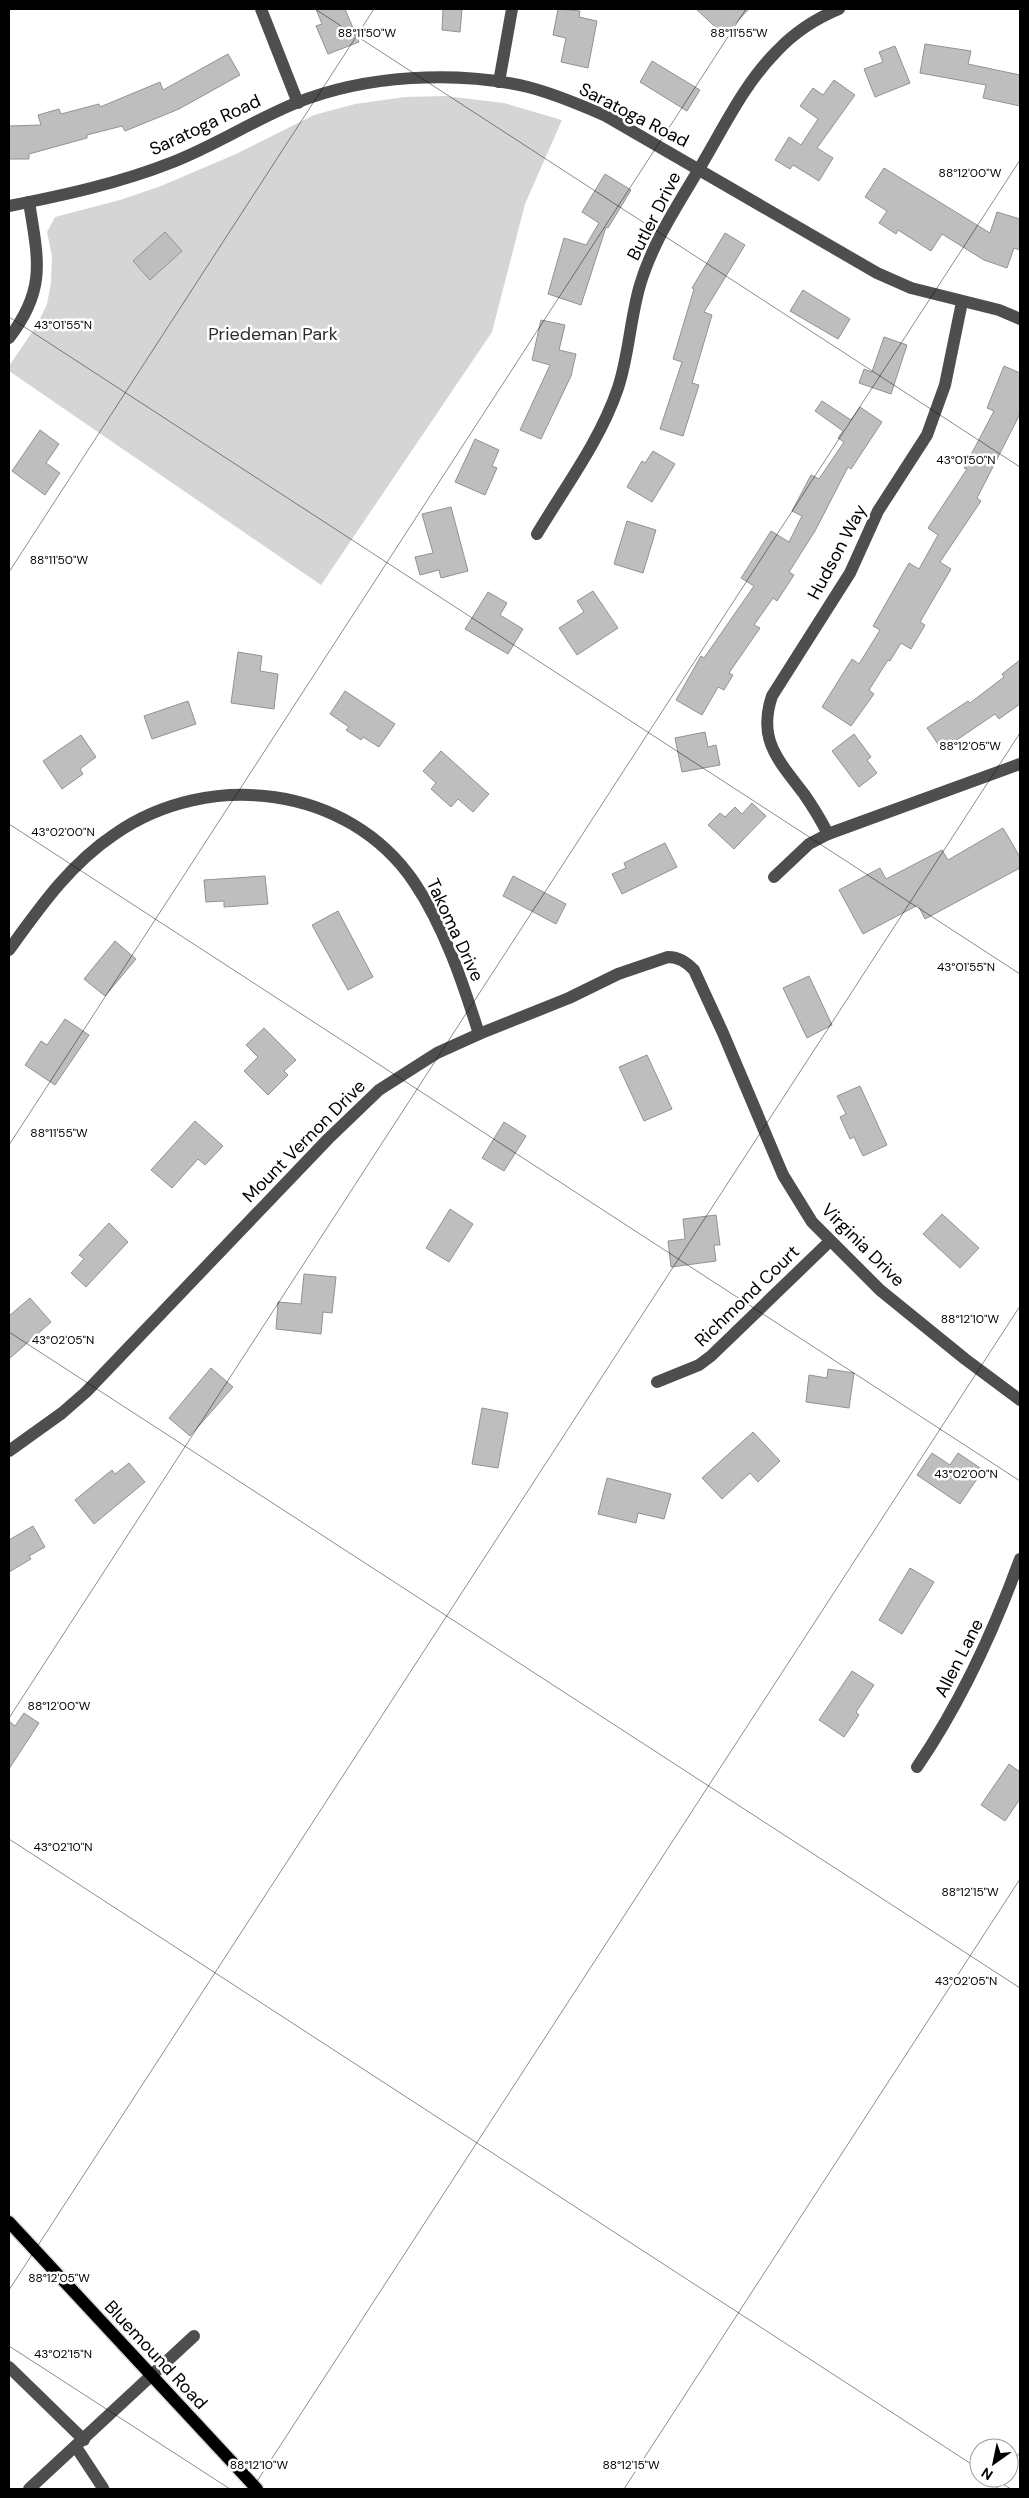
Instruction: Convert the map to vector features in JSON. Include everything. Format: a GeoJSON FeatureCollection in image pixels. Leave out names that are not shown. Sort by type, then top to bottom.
{"type":"FeatureCollection","features":[{"type":"Feature","properties":{"kind":"main road","name":"Bluemound Road"},"geometry":{"type":"LineString","coordinates":[[9,2222],[257,2489]]}},
{"type":"Feature","properties":{"kind":"street"},"geometry":{"type":"LineString","coordinates":[[261,9],[298,102]]}},
{"type":"Feature","properties":{"kind":"street"},"geometry":{"type":"LineString","coordinates":[[499,82],[512,9]]}},
{"type":"Feature","properties":{"kind":"street","name":"Butler Drive"},"geometry":{"type":"LineString","coordinates":[[537,534],[600,431],[618,389],[628,351],[640,285],[651,255],[699,169],[738,102],[778,49],[804,28],[840,9]]}},
{"type":"Feature","properties":{"kind":"street","name":"Saratoga Road"},"geometry":{"type":"LineString","coordinates":[[9,206],[66,196],[174,161],[298,102],[317,96],[376,82],[403,79],[450,78],[499,82],[563,98],[606,116],[877,274],[910,288],[998,310],[1020,318]]}},
{"type":"Feature","properties":{"kind":"street"},"geometry":{"type":"LineString","coordinates":[[9,338],[23,318],[36,284],[38,254],[29,202]]}},
{"type":"Feature","properties":{"kind":"street","name":"Hudson Way"},"geometry":{"type":"LineString","coordinates":[[828,834],[818,814],[779,763],[770,746],[766,724],[768,708],[772,696],[850,573],[878,511],[926,435],[945,385],[962,302]]}},
{"type":"Feature","properties":{"kind":"street"},"geometry":{"type":"LineString","coordinates":[[774,877],[809,844],[828,834],[1020,764]]}},
{"type":"Feature","properties":{"kind":"street","name":"Takoma Drive"},"geometry":{"type":"LineString","coordinates":[[9,950],[47,898],[79,862],[129,825],[164,808],[188,802],[246,795],[276,797],[310,804],[351,822],[371,836],[397,860],[419,890],[446,945],[469,1001],[479,1034]]}},
{"type":"Feature","properties":{"kind":"street","name":"Mount Vernon Drive"},"geometry":{"type":"LineString","coordinates":[[9,1451],[62,1413],[86,1392],[348,1118],[379,1090],[408,1070],[479,1034],[568,998],[618,974],[668,957],[676,957],[687,963]]}},
{"type":"Feature","properties":{"kind":"street","name":"Virginia Drive"},"geometry":{"type":"LineString","coordinates":[[687,963],[694,970],[723,1033],[783,1175],[798,1202],[830,1241],[910,1315],[1020,1400]]}},
{"type":"Feature","properties":{"kind":"street","name":"Richmond Court"},"geometry":{"type":"LineString","coordinates":[[657,1382],[699,1365],[711,1356],[830,1241]]}},
{"type":"Feature","properties":{"kind":"street","name":"Allen Lane"},"geometry":{"type":"LineString","coordinates":[[917,1767],[940,1732],[976,1668],[998,1618],[1020,1559]]}},
{"type":"Feature","properties":{"kind":"street"},"geometry":{"type":"LineString","coordinates":[[29,2489],[194,2336]]}},
{"type":"Feature","properties":{"kind":"street"},"geometry":{"type":"LineString","coordinates":[[9,2367],[80,2443],[102,2489]]}},
{"type":"Feature","properties":{"kind":"green space","name":"Priedeman Park"},"geometry":{"type":"Polygon","coordinates":[[[445,96],[504,103],[562,120],[525,204],[492,332],[321,585],[9,371],[9,366],[37,325],[47,304],[51,283],[52,256],[47,232],[55,217],[120,200],[161,186],[236,154],[314,115],[355,104],[405,97],[445,96]]]}},
{"type":"Feature","properties":{"kind":"building"},"geometry":{"type":"Polygon","coordinates":[[[316,9],[345,9],[359,42],[328,54],[316,26],[322,24],[316,9]]]}},
{"type":"Feature","properties":{"kind":"building"},"geometry":{"type":"Polygon","coordinates":[[[443,9],[462,9],[460,32],[442,30],[443,9]]]}},
{"type":"Feature","properties":{"kind":"building"},"geometry":{"type":"Polygon","coordinates":[[[558,9],[580,11],[579,17],[597,21],[588,68],[561,62],[566,38],[553,35],[558,9]]]}},
{"type":"Feature","properties":{"kind":"building"},"geometry":{"type":"Polygon","coordinates":[[[696,9],[749,9],[724,35],[696,9]]]}},
{"type":"Feature","properties":{"kind":"building"},"geometry":{"type":"Polygon","coordinates":[[[925,44],[971,51],[968,64],[1020,75],[1020,106],[983,98],[986,85],[920,73],[925,44]]]}},
{"type":"Feature","properties":{"kind":"building"},"geometry":{"type":"Polygon","coordinates":[[[895,46],[910,83],[875,97],[864,69],[883,62],[879,52],[895,46]]]}},
{"type":"Feature","properties":{"kind":"building"},"geometry":{"type":"Polygon","coordinates":[[[228,54],[240,75],[179,109],[125,131],[122,126],[29,154],[29,159],[9,159],[9,126],[41,125],[38,115],[59,109],[61,114],[99,104],[100,107],[160,82],[163,90],[228,54]]]}},
{"type":"Feature","properties":{"kind":"building"},"geometry":{"type":"Polygon","coordinates":[[[652,61],[700,90],[687,111],[640,82],[652,61]]]}},
{"type":"Feature","properties":{"kind":"building"},"geometry":{"type":"Polygon","coordinates":[[[834,80],[855,95],[817,148],[833,158],[819,181],[793,165],[790,169],[775,160],[789,137],[801,145],[818,119],[800,106],[813,88],[823,95],[834,80]]]}},
{"type":"Feature","properties":{"kind":"building"},"geometry":{"type":"Polygon","coordinates":[[[884,168],[990,233],[997,212],[1020,219],[1020,250],[1014,248],[1007,268],[984,260],[942,234],[931,251],[898,230],[896,234],[879,223],[887,211],[865,197],[884,168]]]}},
{"type":"Feature","properties":{"kind":"building"},"geometry":{"type":"Polygon","coordinates":[[[605,174],[631,190],[608,228],[606,227],[581,305],[548,294],[564,238],[586,245],[599,223],[582,212],[605,174]]]}},
{"type":"Feature","properties":{"kind":"building"},"geometry":{"type":"Polygon","coordinates":[[[165,232],[182,251],[150,280],[133,261],[165,232]]]}},
{"type":"Feature","properties":{"kind":"building"},"geometry":{"type":"Polygon","coordinates":[[[725,233],[745,245],[704,312],[712,315],[692,383],[699,385],[683,436],[660,429],[682,362],[673,359],[694,289],[692,288],[725,233]]]}},
{"type":"Feature","properties":{"kind":"building"},"geometry":{"type":"Polygon","coordinates":[[[803,290],[850,319],[838,339],[790,311],[803,290]]]}},
{"type":"Feature","properties":{"kind":"building"},"geometry":{"type":"Polygon","coordinates":[[[541,320],[565,325],[559,350],[576,354],[571,376],[541,439],[520,430],[550,365],[532,360],[541,320]]]}},
{"type":"Feature","properties":{"kind":"building"},"geometry":{"type":"Polygon","coordinates":[[[884,337],[907,345],[891,394],[859,383],[864,369],[872,372],[884,337]]]}},
{"type":"Feature","properties":{"kind":"building"},"geometry":{"type":"Polygon","coordinates":[[[1004,366],[1020,373],[1020,412],[1018,418],[977,498],[981,501],[940,562],[951,569],[920,622],[925,625],[911,649],[901,643],[890,661],[888,660],[869,690],[874,694],[851,726],[822,707],[852,659],[859,664],[880,630],[873,626],[909,563],[919,569],[938,535],[928,528],[967,469],[964,468],[994,411],[987,408],[1004,366]]]}},
{"type":"Feature","properties":{"kind":"building"},"geometry":{"type":"Polygon","coordinates":[[[822,401],[851,420],[860,407],[882,422],[851,469],[848,467],[815,531],[789,572],[794,575],[777,601],[773,598],[754,625],[760,628],[729,673],[733,675],[724,690],[718,687],[702,715],[676,700],[701,656],[704,658],[754,586],[741,578],[771,531],[789,542],[802,516],[792,511],[811,475],[819,479],[844,442],[838,438],[843,431],[815,411],[822,401]]]}},
{"type":"Feature","properties":{"kind":"building"},"geometry":{"type":"Polygon","coordinates":[[[40,430],[59,444],[46,463],[60,473],[45,495],[12,471],[40,430]]]}},
{"type":"Feature","properties":{"kind":"building"},"geometry":{"type":"Polygon","coordinates":[[[475,439],[499,450],[492,466],[497,468],[485,495],[455,482],[475,439]]]}},
{"type":"Feature","properties":{"kind":"building"},"geometry":{"type":"Polygon","coordinates":[[[653,451],[675,464],[652,502],[627,487],[642,461],[645,463],[653,451]]]}},
{"type":"Feature","properties":{"kind":"building"},"geometry":{"type":"Polygon","coordinates":[[[451,507],[468,571],[441,578],[439,570],[420,575],[415,557],[433,553],[422,514],[451,507]]]}},
{"type":"Feature","properties":{"kind":"building"},"geometry":{"type":"Polygon","coordinates":[[[627,521],[656,530],[643,573],[614,564],[627,521]]]}},
{"type":"Feature","properties":{"kind":"building"},"geometry":{"type":"Polygon","coordinates":[[[593,591],[618,628],[577,655],[559,628],[584,612],[577,601],[593,591]]]}},
{"type":"Feature","properties":{"kind":"building"},"geometry":{"type":"Polygon","coordinates":[[[488,592],[507,603],[500,615],[523,629],[508,654],[465,629],[488,592]]]}},
{"type":"Feature","properties":{"kind":"building"},"geometry":{"type":"Polygon","coordinates":[[[238,652],[262,656],[260,671],[278,674],[274,709],[231,703],[238,652]]]}},
{"type":"Feature","properties":{"kind":"building"},"geometry":{"type":"Polygon","coordinates":[[[1020,660],[1020,704],[999,719],[995,714],[942,750],[927,728],[968,701],[970,703],[1004,677],[1002,674],[1020,660]]]}},
{"type":"Feature","properties":{"kind":"building"},"geometry":{"type":"Polygon","coordinates":[[[345,691],[395,724],[379,747],[363,737],[361,740],[346,730],[349,727],[330,714],[345,691]]]}},
{"type":"Feature","properties":{"kind":"building"},"geometry":{"type":"Polygon","coordinates":[[[188,701],[196,724],[152,739],[144,716],[188,701]]]}},
{"type":"Feature","properties":{"kind":"building"},"geometry":{"type":"Polygon","coordinates":[[[705,732],[708,747],[716,745],[720,765],[682,772],[675,738],[705,732]]]}},
{"type":"Feature","properties":{"kind":"building"},"geometry":{"type":"Polygon","coordinates":[[[854,734],[871,757],[867,760],[877,773],[859,787],[832,751],[854,734]]]}},
{"type":"Feature","properties":{"kind":"building"},"geometry":{"type":"Polygon","coordinates":[[[81,735],[96,757],[80,769],[83,774],[62,789],[43,761],[81,735]]]}},
{"type":"Feature","properties":{"kind":"building"},"geometry":{"type":"Polygon","coordinates":[[[441,751],[489,794],[473,812],[458,799],[451,807],[431,789],[436,783],[423,771],[441,751]]]}},
{"type":"Feature","properties":{"kind":"building"},"geometry":{"type":"Polygon","coordinates":[[[752,803],[766,816],[734,849],[708,825],[720,813],[725,817],[735,807],[742,814],[752,803]]]}},
{"type":"Feature","properties":{"kind":"building"},"geometry":{"type":"Polygon","coordinates":[[[1003,828],[1020,857],[1020,868],[925,919],[918,905],[863,934],[839,890],[880,868],[886,879],[942,850],[948,860],[1003,828]]]}},
{"type":"Feature","properties":{"kind":"building"},"geometry":{"type":"Polygon","coordinates":[[[665,843],[677,867],[622,894],[612,874],[626,868],[624,863],[665,843]]]}},
{"type":"Feature","properties":{"kind":"building"},"geometry":{"type":"Polygon","coordinates":[[[265,876],[268,904],[224,907],[224,901],[206,902],[204,880],[265,876]]]}},
{"type":"Feature","properties":{"kind":"building"},"geometry":{"type":"Polygon","coordinates":[[[513,876],[566,904],[556,924],[503,896],[513,876]]]}},
{"type":"Feature","properties":{"kind":"building"},"geometry":{"type":"Polygon","coordinates":[[[338,911],[373,977],[348,990],[312,925],[338,911]]]}},
{"type":"Feature","properties":{"kind":"building"},"geometry":{"type":"Polygon","coordinates":[[[115,941],[136,959],[105,996],[84,979],[115,941]]]}},
{"type":"Feature","properties":{"kind":"building"},"geometry":{"type":"Polygon","coordinates":[[[809,976],[832,1025],[807,1038],[783,988],[809,976]]]}},
{"type":"Feature","properties":{"kind":"building"},"geometry":{"type":"Polygon","coordinates":[[[65,1019],[89,1035],[55,1085],[25,1065],[41,1041],[47,1045],[65,1019]]]}},
{"type":"Feature","properties":{"kind":"building"},"geometry":{"type":"Polygon","coordinates":[[[264,1028],[296,1060],[284,1071],[288,1075],[268,1095],[244,1071],[258,1057],[246,1045],[264,1028]]]}},
{"type":"Feature","properties":{"kind":"building"},"geometry":{"type":"Polygon","coordinates":[[[647,1055],[672,1109],[644,1121],[619,1067],[647,1055]]]}},
{"type":"Feature","properties":{"kind":"building"},"geometry":{"type":"Polygon","coordinates":[[[860,1086],[887,1145],[863,1156],[854,1137],[850,1139],[840,1117],[846,1114],[837,1096],[860,1086]]]}},
{"type":"Feature","properties":{"kind":"building"},"geometry":{"type":"Polygon","coordinates":[[[195,1121],[223,1146],[205,1165],[198,1159],[172,1188],[151,1170],[195,1121]]]}},
{"type":"Feature","properties":{"kind":"building"},"geometry":{"type":"Polygon","coordinates":[[[504,1122],[526,1136],[504,1171],[482,1158],[504,1122]]]}},
{"type":"Feature","properties":{"kind":"building"},"geometry":{"type":"Polygon","coordinates":[[[450,1209],[473,1224],[449,1262],[426,1248],[450,1209]]]}},
{"type":"Feature","properties":{"kind":"building"},"geometry":{"type":"Polygon","coordinates":[[[942,1214],[979,1248],[960,1268],[923,1234],[942,1214]]]}},
{"type":"Feature","properties":{"kind":"building"},"geometry":{"type":"Polygon","coordinates":[[[716,1215],[720,1245],[714,1245],[716,1261],[671,1267],[668,1241],[685,1239],[683,1219],[716,1215]]]}},
{"type":"Feature","properties":{"kind":"building"},"geometry":{"type":"Polygon","coordinates":[[[109,1223],[128,1242],[86,1287],[71,1273],[84,1259],[79,1255],[109,1223]]]}},
{"type":"Feature","properties":{"kind":"building"},"geometry":{"type":"Polygon","coordinates":[[[304,1274],[336,1277],[332,1313],[323,1312],[321,1334],[276,1329],[278,1302],[301,1304],[304,1274]]]}},
{"type":"Feature","properties":{"kind":"building"},"geometry":{"type":"Polygon","coordinates":[[[30,1298],[51,1322],[9,1359],[9,1316],[30,1298]]]}},
{"type":"Feature","properties":{"kind":"building"},"geometry":{"type":"Polygon","coordinates":[[[211,1368],[233,1387],[190,1436],[169,1418],[211,1368]]]}},
{"type":"Feature","properties":{"kind":"building"},"geometry":{"type":"Polygon","coordinates":[[[828,1369],[854,1373],[849,1408],[806,1402],[809,1375],[827,1378],[828,1369]]]}},
{"type":"Feature","properties":{"kind":"building"},"geometry":{"type":"Polygon","coordinates":[[[482,1408],[508,1413],[498,1468],[472,1464],[482,1408]]]}},
{"type":"Feature","properties":{"kind":"building"},"geometry":{"type":"Polygon","coordinates":[[[753,1432],[780,1461],[758,1482],[750,1473],[722,1499],[702,1478],[753,1432]]]}},
{"type":"Feature","properties":{"kind":"building"},"geometry":{"type":"Polygon","coordinates":[[[932,1453],[950,1465],[958,1453],[983,1470],[960,1504],[917,1475],[932,1453]]]}},
{"type":"Feature","properties":{"kind":"building"},"geometry":{"type":"Polygon","coordinates":[[[129,1463],[145,1482],[94,1524],[75,1500],[112,1470],[115,1474],[129,1463]]]}},
{"type":"Feature","properties":{"kind":"building"},"geometry":{"type":"Polygon","coordinates":[[[607,1478],[671,1494],[664,1519],[638,1513],[636,1523],[598,1514],[607,1478]]]}},
{"type":"Feature","properties":{"kind":"building"},"geometry":{"type":"Polygon","coordinates":[[[33,1526],[45,1547],[29,1556],[31,1559],[9,1572],[9,1540],[33,1526]]]}},
{"type":"Feature","properties":{"kind":"building"},"geometry":{"type":"Polygon","coordinates":[[[910,1568],[934,1582],[902,1634],[879,1620],[910,1568]]]}},
{"type":"Feature","properties":{"kind":"building"},"geometry":{"type":"Polygon","coordinates":[[[852,1671],[874,1685],[856,1712],[859,1715],[844,1737],[819,1720],[852,1671]]]}},
{"type":"Feature","properties":{"kind":"building"},"geometry":{"type":"Polygon","coordinates":[[[24,1713],[39,1723],[9,1769],[9,1721],[15,1726],[24,1713]]]}},
{"type":"Feature","properties":{"kind":"building"},"geometry":{"type":"Polygon","coordinates":[[[1009,1764],[1020,1772],[1020,1799],[1005,1821],[981,1805],[1009,1764]]]}}]}
